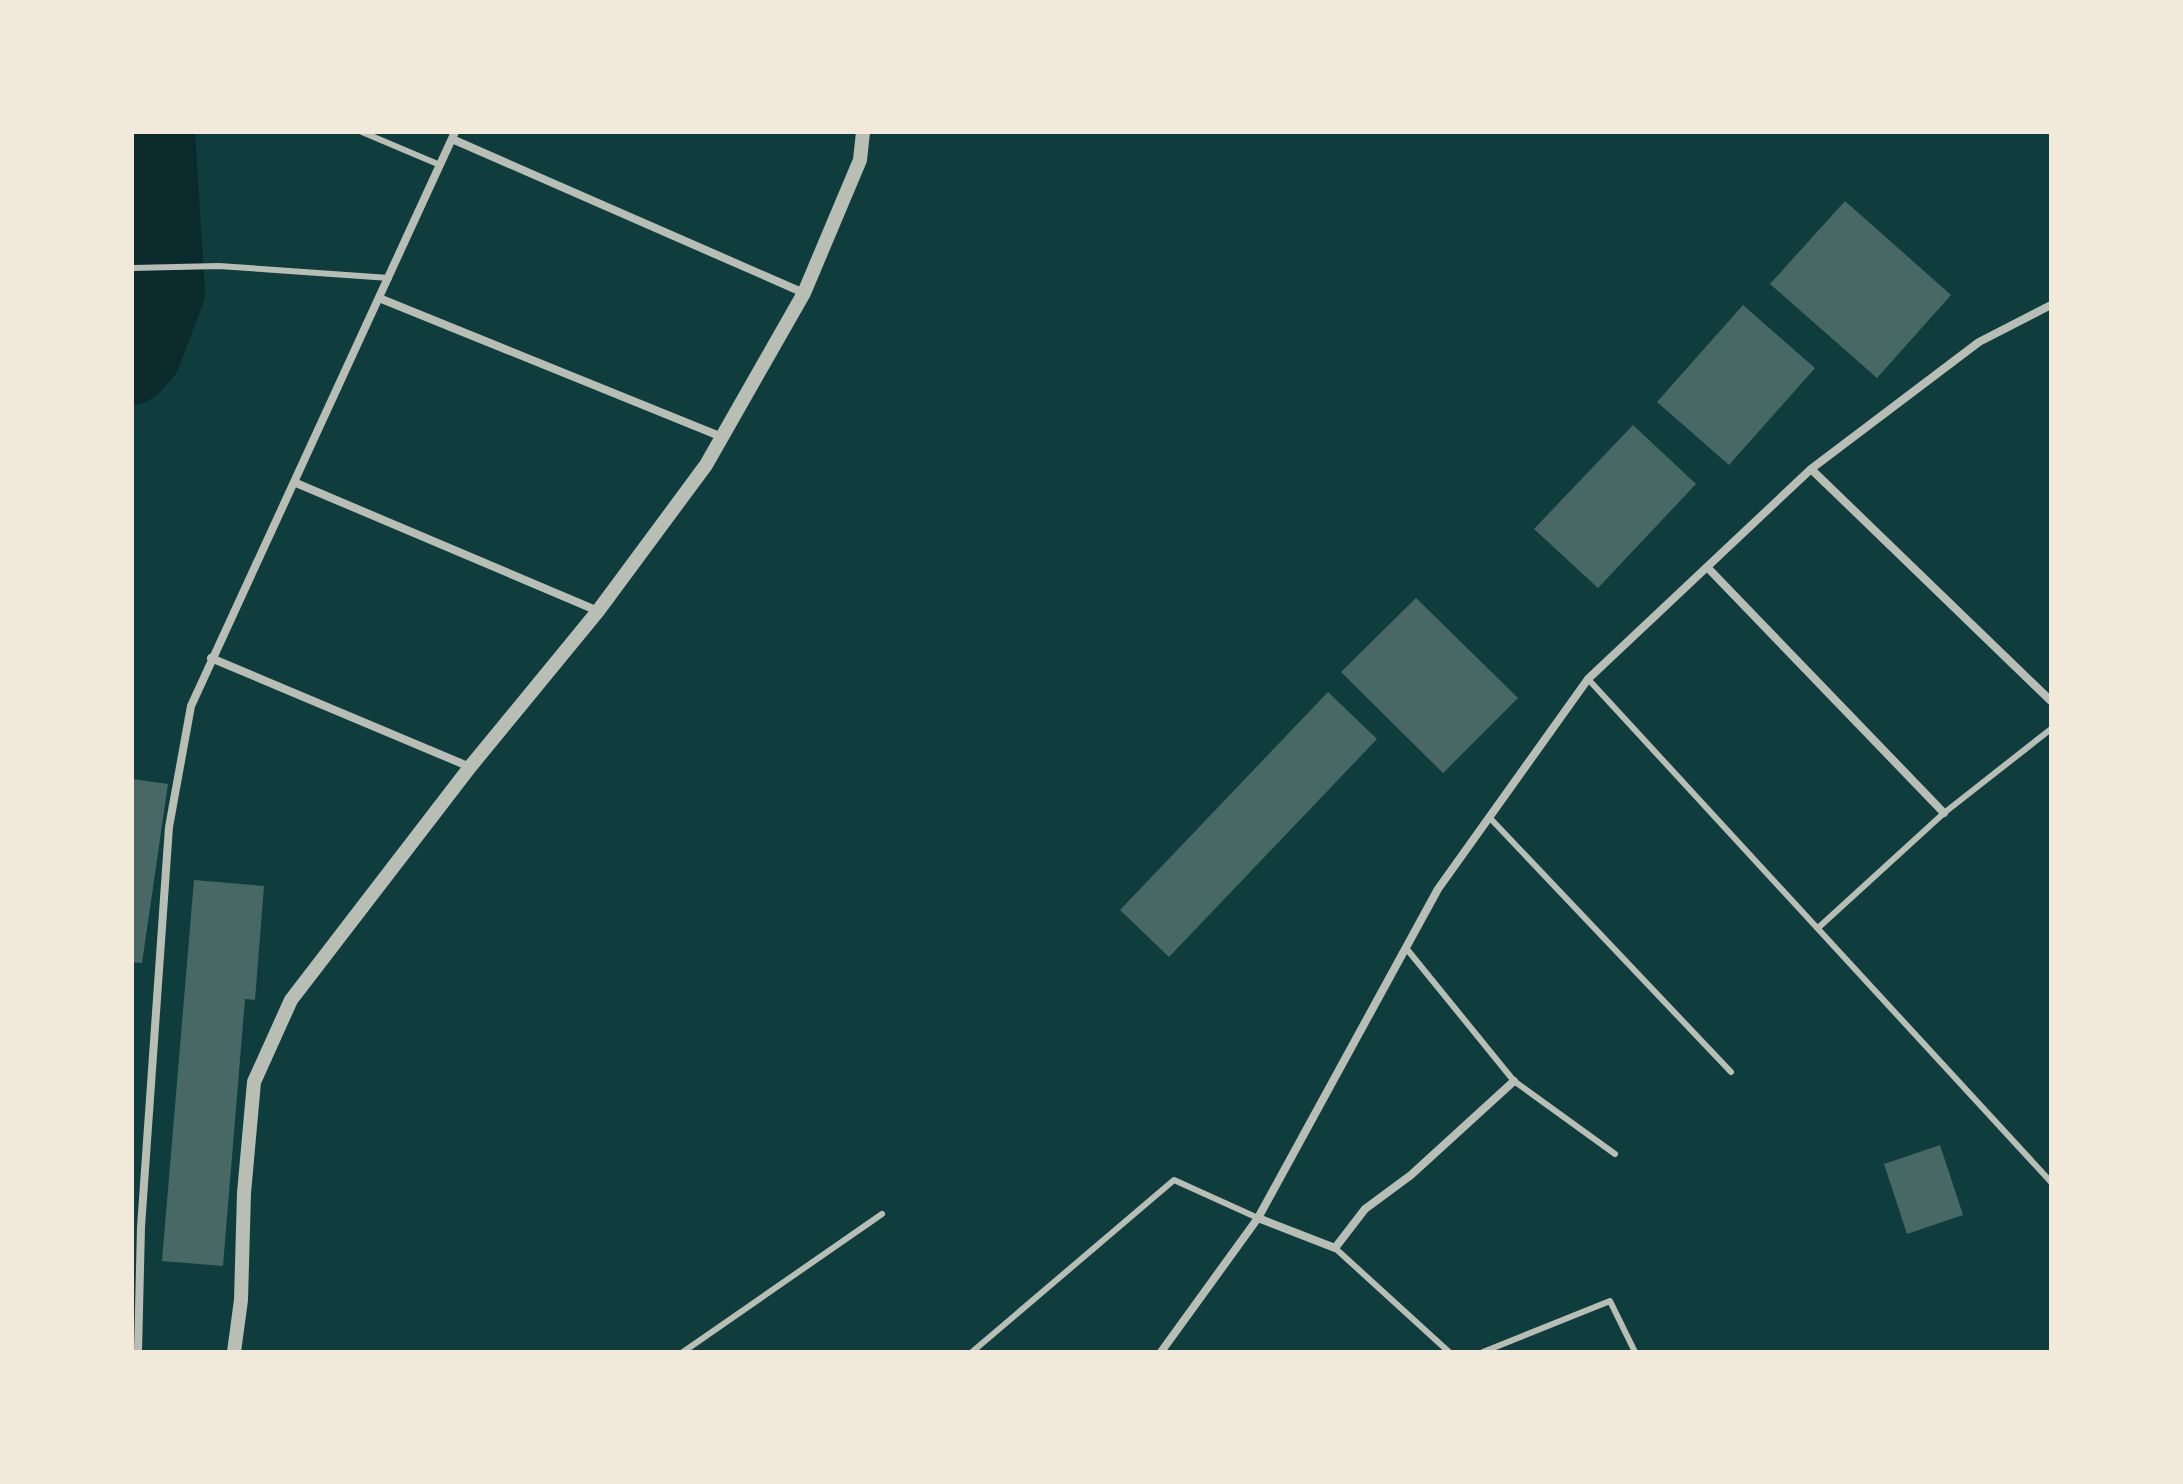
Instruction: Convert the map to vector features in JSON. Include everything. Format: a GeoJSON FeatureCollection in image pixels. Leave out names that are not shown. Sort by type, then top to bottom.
{"type":"FeatureCollection","features":[{"type":"Feature","properties":{"kind":"street"},"geometry":{"type":"LineString","coordinates":[[234,1352],[241,1300],[244,1193],[254,1082],[291,1000],[470,767],[598,611],[706,465],[804,293],[860,160],[863,132]]}},
{"type":"Feature","properties":{"kind":"street"},"geometry":{"type":"LineString","coordinates":[[138,1352],[141,1227],[169,827],[191,706],[296,483],[453,135],[804,293]]}},
{"type":"Feature","properties":{"kind":"street"},"geometry":{"type":"LineString","coordinates":[[379,298],[722,437]]}},
{"type":"Feature","properties":{"kind":"street"},"geometry":{"type":"LineString","coordinates":[[1161,1352],[1258,1218],[1438,889],[1588,679],[1811,469],[1979,342],[2050,306]]}},
{"type":"Feature","properties":{"kind":"street"},"geometry":{"type":"LineString","coordinates":[[1811,469],[2051,701]]}},
{"type":"Feature","properties":{"kind":"street"},"geometry":{"type":"LineString","coordinates":[[296,483],[598,611]]}},
{"type":"Feature","properties":{"kind":"street"},"geometry":{"type":"LineString","coordinates":[[1707,567],[1944,813]]}},
{"type":"Feature","properties":{"kind":"street"},"geometry":{"type":"LineString","coordinates":[[211,658],[470,767]]}},
{"type":"Feature","properties":{"kind":"street"},"geometry":{"type":"LineString","coordinates":[[1258,1218],[1335,1248],[1365,1209],[1411,1175],[1514,1081]]}},
{"type":"Feature","properties":{"kind":"lane"},"geometry":{"type":"LineString","coordinates":[[362,132],[440,165]]}},
{"type":"Feature","properties":{"kind":"lane"},"geometry":{"type":"LineString","coordinates":[[132,268],[219,266],[389,278]]}},
{"type":"Feature","properties":{"kind":"lane"},"geometry":{"type":"LineString","coordinates":[[1588,679],[2051,1182]]}},
{"type":"Feature","properties":{"kind":"lane"},"geometry":{"type":"LineString","coordinates":[[1818,928],[1944,813],[2051,729]]}},
{"type":"Feature","properties":{"kind":"lane"},"geometry":{"type":"LineString","coordinates":[[1489,817],[1731,1072]]}},
{"type":"Feature","properties":{"kind":"lane"},"geometry":{"type":"LineString","coordinates":[[1406,948],[1514,1081],[1615,1154]]}},
{"type":"Feature","properties":{"kind":"lane"},"geometry":{"type":"LineString","coordinates":[[972,1352],[1174,1180],[1258,1218]]}},
{"type":"Feature","properties":{"kind":"lane"},"geometry":{"type":"LineString","coordinates":[[683,1352],[882,1214]]}},
{"type":"Feature","properties":{"kind":"lane"},"geometry":{"type":"LineString","coordinates":[[1335,1248],[1449,1352]]}},
{"type":"Feature","properties":{"kind":"lane"},"geometry":{"type":"LineString","coordinates":[[1483,1352],[1610,1301],[1635,1352]]}},
{"type":"Feature","properties":{"kind":"building"},"geometry":{"type":"Polygon","coordinates":[[[1845,201],[1951,295],[1877,378],[1770,284],[1845,201]]]}},
{"type":"Feature","properties":{"kind":"building"},"geometry":{"type":"Polygon","coordinates":[[[1743,305],[1815,368],[1729,465],[1657,402],[1743,305]]]}},
{"type":"Feature","properties":{"kind":"building"},"geometry":{"type":"Polygon","coordinates":[[[1633,425],[1696,484],[1598,588],[1534,529],[1633,425]]]}},
{"type":"Feature","properties":{"kind":"building"},"geometry":{"type":"Polygon","coordinates":[[[1416,598],[1518,698],[1443,773],[1341,672],[1416,598]]]}},
{"type":"Feature","properties":{"kind":"building"},"geometry":{"type":"Polygon","coordinates":[[[1328,692],[1377,739],[1169,957],[1120,910],[1328,692]]]}},
{"type":"Feature","properties":{"kind":"building"},"geometry":{"type":"Polygon","coordinates":[[[132,779],[168,784],[142,963],[132,962],[132,779]]]}},
{"type":"Feature","properties":{"kind":"building"},"geometry":{"type":"Polygon","coordinates":[[[194,880],[264,886],[255,1000],[245,999],[223,1266],[162,1261],[194,880]]]}},
{"type":"Feature","properties":{"kind":"building"},"geometry":{"type":"Polygon","coordinates":[[[1940,1145],[1963,1215],[1907,1234],[1884,1164],[1940,1145]]]}},
{"type":"Feature","properties":{"kind":"waterway"},"geometry":{"type":"LineString","coordinates":[[132,369],[145,355],[169,292],[159,132]]}}]}
